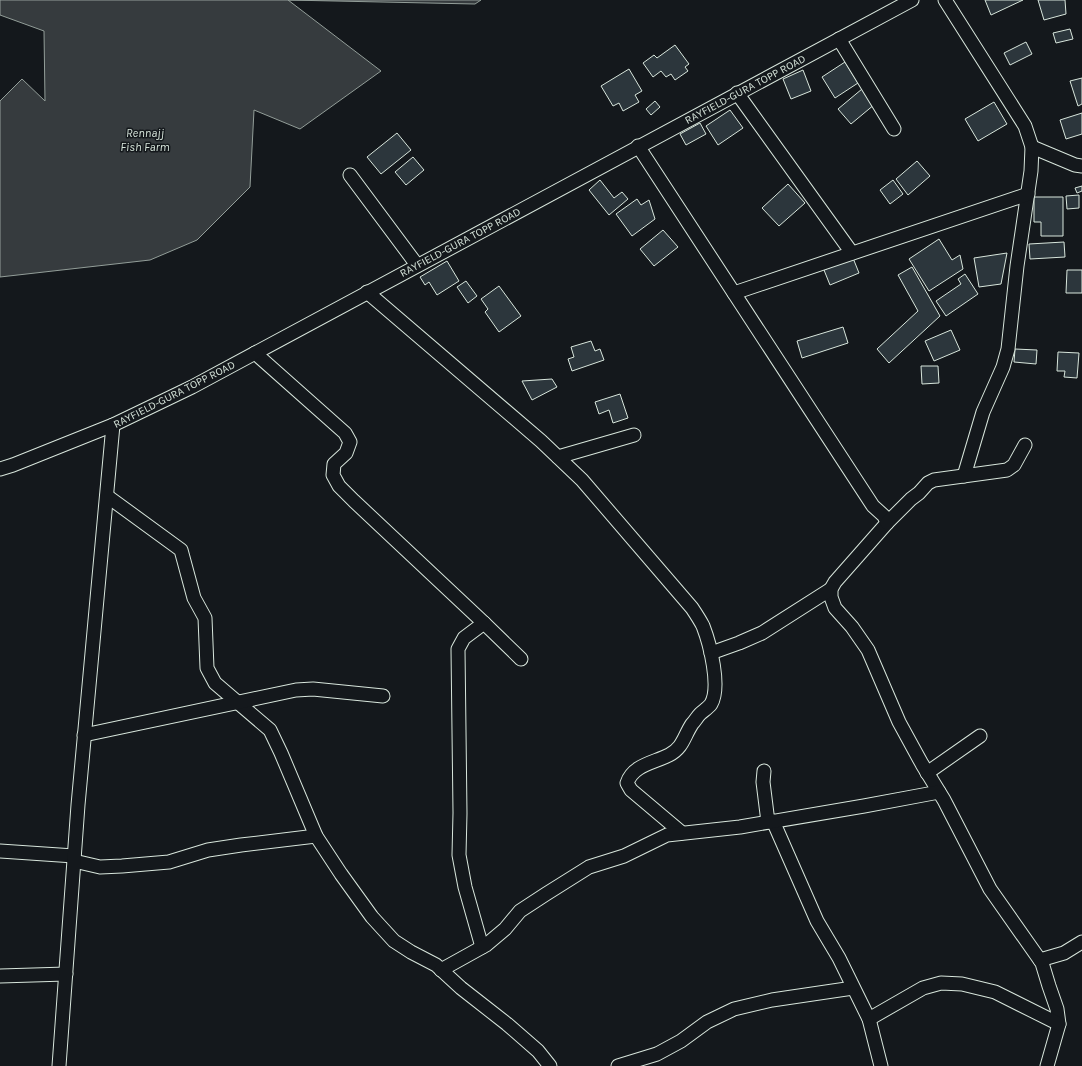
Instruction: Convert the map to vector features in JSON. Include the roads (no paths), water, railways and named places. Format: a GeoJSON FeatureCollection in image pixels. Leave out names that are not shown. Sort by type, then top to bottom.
{"type":"FeatureCollection","features":[{"type":"Feature","properties":{"kind":"street","name":"RAYFIELD-GURA TOPP ROAD"},"geometry":{"type":"LineString","coordinates":[[0,469],[113,425],[192,387],[839,39],[893,4],[912,0]]}},
{"type":"Feature","properties":{"kind":"street"},"geometry":{"type":"LineString","coordinates":[[945,0],[1025,126],[1032,147],[1031,171],[1017,266],[1008,349],[1003,367],[983,412],[964,476]]}},
{"type":"Feature","properties":{"kind":"street"},"geometry":{"type":"LineString","coordinates":[[839,39],[894,129]]}},
{"type":"Feature","properties":{"kind":"street"},"geometry":{"type":"LineString","coordinates":[[737,93],[852,253]]}},
{"type":"Feature","properties":{"kind":"street"},"geometry":{"type":"LineString","coordinates":[[638,146],[873,506],[884,516],[887,523]]}},
{"type":"Feature","properties":{"kind":"street"},"geometry":{"type":"LineString","coordinates":[[1032,147],[1075,165],[1082,166]]}},
{"type":"Feature","properties":{"kind":"street"},"geometry":{"type":"LineString","coordinates":[[350,175],[417,265]]}},
{"type":"Feature","properties":{"kind":"street"},"geometry":{"type":"LineString","coordinates":[[734,293],[1028,194]]}},
{"type":"Feature","properties":{"kind":"street"},"geometry":{"type":"LineString","coordinates":[[367,292],[541,441],[582,480],[692,608],[702,626],[711,652],[715,673],[715,692],[710,704],[691,726],[681,745],[670,755],[637,769],[630,776],[627,783],[631,790],[682,833]]}},
{"type":"Feature","properties":{"kind":"street"},"geometry":{"type":"LineString","coordinates":[[254,353],[345,432],[350,442],[346,453],[334,464],[332,475],[339,486],[521,659]]}},
{"type":"Feature","properties":{"kind":"street"},"geometry":{"type":"LineString","coordinates":[[59,1066],[84,735],[113,425]]}},
{"type":"Feature","properties":{"kind":"street"},"geometry":{"type":"LineString","coordinates":[[558,457],[634,435]]}},
{"type":"Feature","properties":{"kind":"street"},"geometry":{"type":"LineString","coordinates":[[711,652],[739,643],[762,632],[831,589],[835,582],[887,523],[928,483],[934,480],[1007,470],[1014,465],[1025,445]]}},
{"type":"Feature","properties":{"kind":"street"},"geometry":{"type":"LineString","coordinates":[[107,496],[181,550],[194,598],[205,618],[207,668],[216,683],[270,730],[316,836],[372,917],[394,941],[436,965],[461,988],[538,1051],[550,1066]]}},
{"type":"Feature","properties":{"kind":"street"},"geometry":{"type":"LineString","coordinates":[[831,589],[831,597],[835,608],[860,637],[868,650],[900,722],[990,889],[1042,963],[1057,1010],[1059,1024],[1054,1046],[1047,1066]]}},
{"type":"Feature","properties":{"kind":"street"},"geometry":{"type":"LineString","coordinates":[[482,947],[465,887],[459,855],[460,813],[458,649],[464,638],[484,623]]}},
{"type":"Feature","properties":{"kind":"street"},"geometry":{"type":"LineString","coordinates":[[84,735],[296,690],[313,689],[383,696]]}},
{"type":"Feature","properties":{"kind":"street"},"geometry":{"type":"LineString","coordinates":[[927,773],[980,736]]}},
{"type":"Feature","properties":{"kind":"street"},"geometry":{"type":"LineString","coordinates":[[764,771],[763,782],[770,822],[817,921],[839,958],[869,1019],[881,1066]]}},
{"type":"Feature","properties":{"kind":"street"},"geometry":{"type":"LineString","coordinates":[[441,970],[486,945],[505,929],[520,911],[589,867],[624,856],[667,835],[770,822],[939,792]]}},
{"type":"Feature","properties":{"kind":"street"},"geometry":{"type":"LineString","coordinates":[[0,852],[74,858],[100,867],[122,866],[170,862],[208,850],[316,836]]}},
{"type":"Feature","properties":{"kind":"street"},"geometry":{"type":"LineString","coordinates":[[1040,960],[1064,953],[1082,942]]}},
{"type":"Feature","properties":{"kind":"street"},"geometry":{"type":"LineString","coordinates":[[0,976],[66,974]]}},
{"type":"Feature","properties":{"kind":"street"},"geometry":{"type":"LineString","coordinates":[[869,1019],[923,988],[941,983],[962,984],[995,992],[1059,1024]]}},
{"type":"Feature","properties":{"kind":"street"},"geometry":{"type":"LineString","coordinates":[[618,1066],[657,1054],[681,1041],[707,1022],[734,1009],[772,1000],[854,988]]}},
{"type":"Feature","properties":{"kind":"street"},"geometry":{"type":"LineString","coordinates":[[1054,1046],[1056,1066]]}},
{"type":"Feature","properties":{"kind":"water","name":"Rennajj Fish Farm"},"geometry":{"type":"Polygon","coordinates":[[[0,0],[288,0],[381,71],[300,129],[254,110],[250,187],[197,240],[150,260],[0,277],[0,101],[22,79],[45,101],[44,31],[0,15],[0,0]]]}},
{"type":"Feature","properties":{"kind":"water"},"geometry":{"type":"Polygon","coordinates":[[[288,0],[481,0],[475,4],[288,0]]]}}]}
